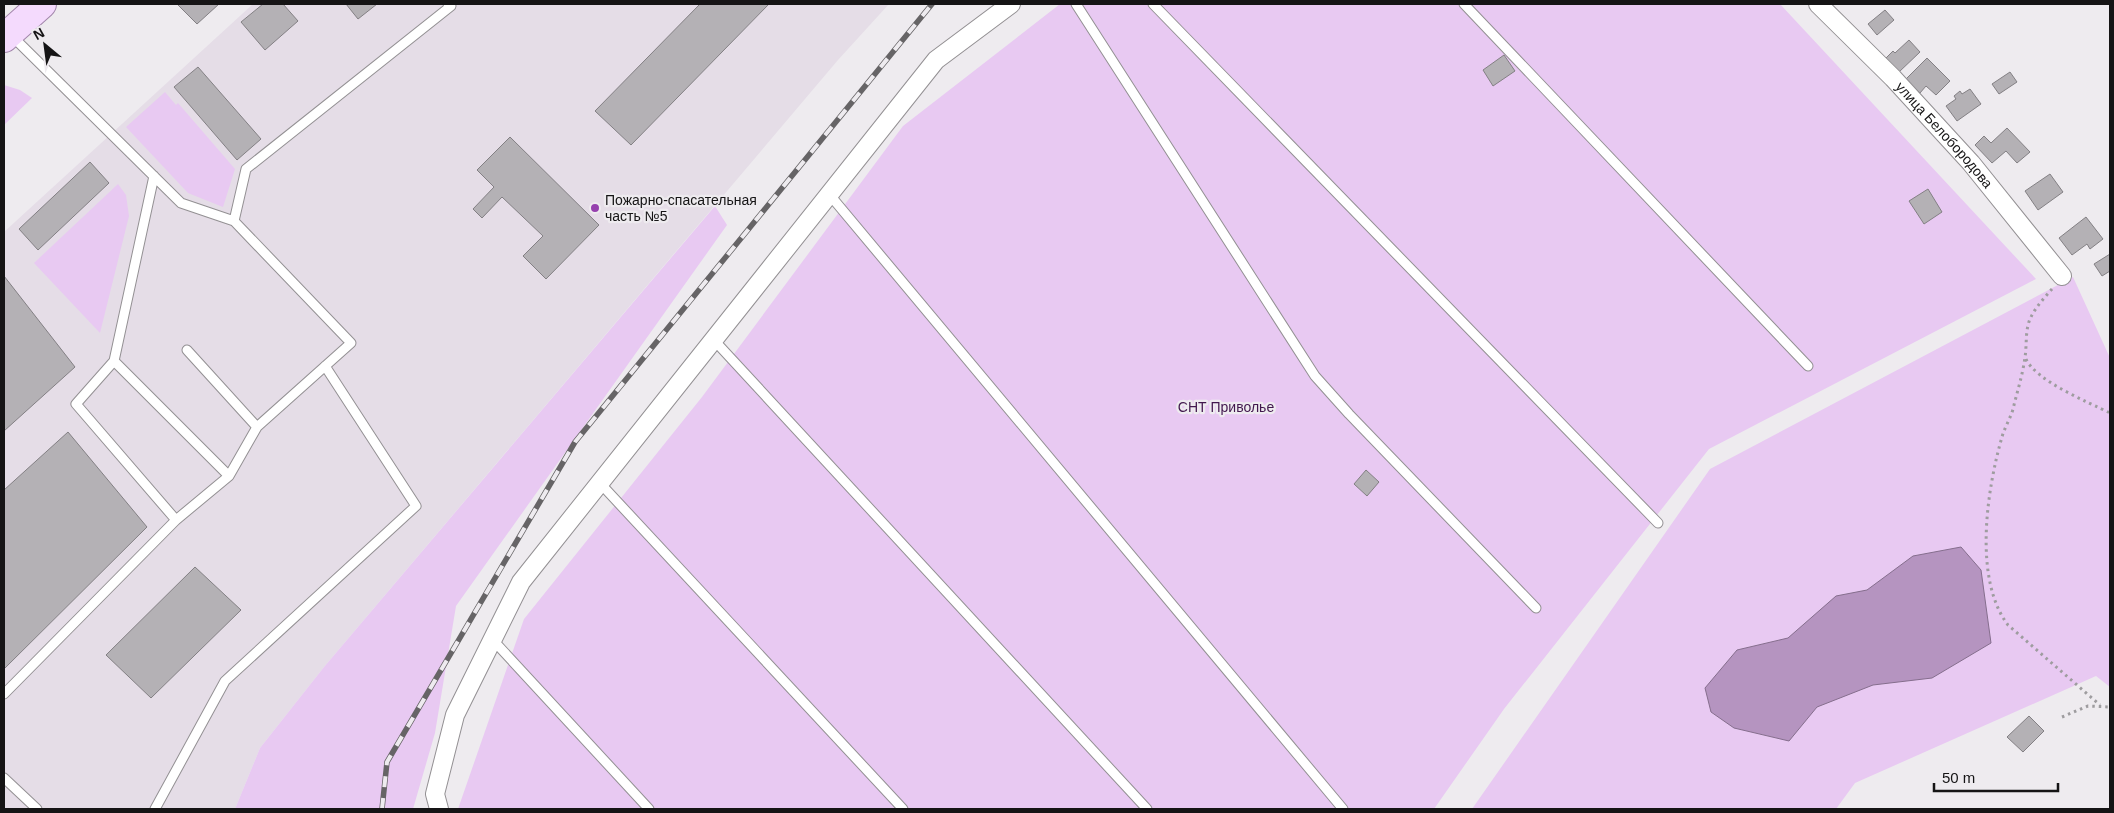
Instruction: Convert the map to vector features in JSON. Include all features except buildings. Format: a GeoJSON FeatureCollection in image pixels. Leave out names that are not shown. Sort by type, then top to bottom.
{"type":"FeatureCollection","features":[{"type":"Feature","properties":{"kind":"main road"},"geometry":{"type":"LineString","coordinates":[[6,36],[42,4]]}},
{"type":"Feature","properties":{"kind":"street"},"geometry":{"type":"LineString","coordinates":[[439,809],[435,794],[455,715],[520,582],[936,60],[1011,4]]}},
{"type":"Feature","properties":{"kind":"street","name":"улица Белобородова"},"geometry":{"type":"LineString","coordinates":[[1818,4],[1893,78],[1971,163],[2062,276]]}},
{"type":"Feature","properties":{"kind":"lane"},"geometry":{"type":"LineString","coordinates":[[234,220],[246,168],[451,6],[448,4]]}},
{"type":"Feature","properties":{"kind":"lane"},"geometry":{"type":"LineString","coordinates":[[1076,4],[1315,376],[1536,608]]}},
{"type":"Feature","properties":{"kind":"lane"},"geometry":{"type":"LineString","coordinates":[[1153,4],[1658,522]]}},
{"type":"Feature","properties":{"kind":"lane"},"geometry":{"type":"LineString","coordinates":[[1464,4],[1808,366]]}},
{"type":"Feature","properties":{"kind":"lane"},"geometry":{"type":"LineString","coordinates":[[4,694],[176,520],[229,476],[257,426],[351,343],[234,220],[181,203],[6,36]]}},
{"type":"Feature","properties":{"kind":"lane"},"geometry":{"type":"LineString","coordinates":[[154,176],[114,362],[76,404],[176,520]]}},
{"type":"Feature","properties":{"kind":"lane"},"geometry":{"type":"LineString","coordinates":[[829,194],[1343,809]]}},
{"type":"Feature","properties":{"kind":"lane"},"geometry":{"type":"LineString","coordinates":[[713,339],[1147,809]]}},
{"type":"Feature","properties":{"kind":"lane"},"geometry":{"type":"LineString","coordinates":[[187,350],[257,426]]}},
{"type":"Feature","properties":{"kind":"lane"},"geometry":{"type":"LineString","coordinates":[[114,362],[229,476]]}},
{"type":"Feature","properties":{"kind":"lane"},"geometry":{"type":"LineString","coordinates":[[155,809],[226,681],[416,506],[324,366]]}},
{"type":"Feature","properties":{"kind":"lane"},"geometry":{"type":"LineString","coordinates":[[599,482],[903,809]]}},
{"type":"Feature","properties":{"kind":"lane"},"geometry":{"type":"LineString","coordinates":[[492,639],[649,809]]}},
{"type":"Feature","properties":{"kind":"lane"},"geometry":{"type":"LineString","coordinates":[[4,778],[37,809]]}},
{"type":"Feature","properties":{"kind":"path"},"geometry":{"type":"LineString","coordinates":[[2062,276],[2036,307],[2030,318],[2025,358],[2013,412],[2002,435],[1986,522],[1989,582],[1999,611],[2008,625],[2100,705]]}},
{"type":"Feature","properties":{"kind":"path"},"geometry":{"type":"LineString","coordinates":[[2025,358],[2032,370],[2065,390],[2110,413]]}},
{"type":"Feature","properties":{"kind":"path"},"geometry":{"type":"LineString","coordinates":[[2062,717],[2088,706],[2110,706]]}},
{"type":"Feature","properties":{"kind":"shaded area"},"geometry":{"type":"Polygon","coordinates":[[[253,4],[889,4],[838,60],[324,667],[260,748],[235,809],[4,809],[4,232],[253,4]]]}},
{"type":"Feature","properties":{"kind":"shaded area"},"geometry":{"type":"Polygon","coordinates":[[[1961,547],[1981,570],[1991,643],[1932,678],[1873,685],[1817,707],[1789,741],[1734,728],[1711,712],[1705,688],[1737,650],[1788,638],[1836,596],[1867,590],[1913,556],[1961,547]]]}},
{"type":"Feature","properties":{"kind":"green space","name":"СНТ Приволье"},"geometry":{"type":"Polygon","coordinates":[[[1060,4],[1780,4],[2036,279],[1709,449],[1504,709],[1434,809],[458,809],[524,619],[702,397],[903,126],[1060,4]]]}},
{"type":"Feature","properties":{"kind":"green space"},"geometry":{"type":"Polygon","coordinates":[[[4,85],[20,90],[32,98],[4,125],[4,85]]]}},
{"type":"Feature","properties":{"kind":"green space"},"geometry":{"type":"Polygon","coordinates":[[[165,92],[176,105],[178,103],[235,169],[223,207],[188,193],[126,127],[165,92]]]}},
{"type":"Feature","properties":{"kind":"green space"},"geometry":{"type":"Polygon","coordinates":[[[118,184],[126,195],[129,216],[100,333],[34,263],[118,184]]]}},
{"type":"Feature","properties":{"kind":"green space"},"geometry":{"type":"Polygon","coordinates":[[[715,206],[727,225],[456,606],[435,733],[413,809],[235,809],[260,748],[324,667],[715,206]]]}},
{"type":"Feature","properties":{"kind":"green space"},"geometry":{"type":"Polygon","coordinates":[[[2073,277],[2110,358],[2110,687],[2096,676],[1855,783],[1836,809],[1472,809],[1710,469],[2073,277]]]}},
{"type":"Feature","properties":{"kind":"railway"},"geometry":{"type":"LineString","coordinates":[[382,809],[387,762],[575,442],[932,4]]}},
{"type":"Feature","properties":{"kind":"place","name":"Пожарно-спасательная часть №5"},"geometry":{"type":"Point","coordinates":[595,208]}}]}
